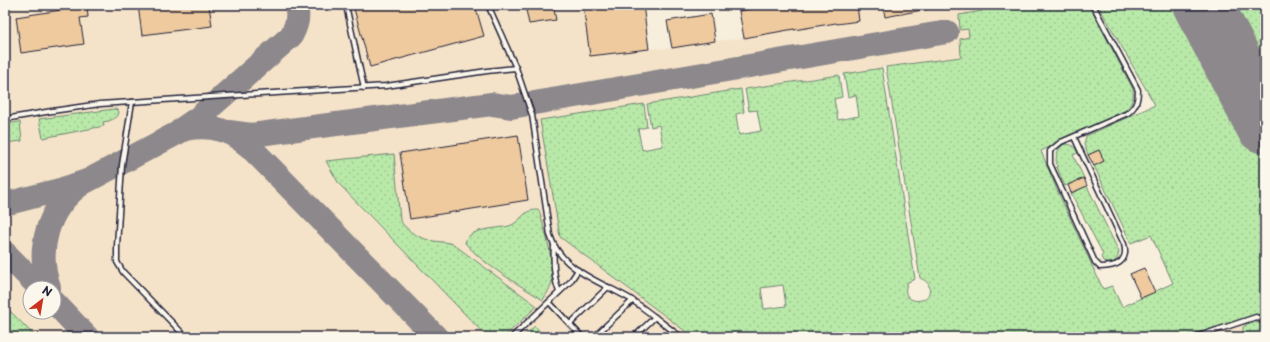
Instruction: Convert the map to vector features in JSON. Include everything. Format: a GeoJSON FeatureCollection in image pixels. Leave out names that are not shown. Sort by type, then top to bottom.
{"type":"FeatureCollection","features":[{"type":"Feature","properties":{"kind":"lane"},"geometry":{"type":"LineString","coordinates":[[348,5],[347,10],[364,88]]}},
{"type":"Feature","properties":{"kind":"lane"},"geometry":{"type":"LineString","coordinates":[[488,5],[516,68],[532,115],[550,235],[554,245],[565,261],[578,270],[632,300],[681,337]]}},
{"type":"Feature","properties":{"kind":"lane"},"geometry":{"type":"LineString","coordinates":[[1074,137],[1126,251],[1124,257],[1119,263],[1108,267],[1100,267],[1095,262],[1050,164],[1050,151],[1060,142],[1128,113],[1135,106],[1138,98],[1138,90],[1093,5]]}},
{"type":"Feature","properties":{"kind":"lane"},"geometry":{"type":"LineString","coordinates":[[5,120],[100,104],[364,88],[386,86],[487,70],[516,68]]}},
{"type":"Feature","properties":{"kind":"lane"},"geometry":{"type":"LineString","coordinates":[[132,102],[122,165],[117,262],[123,272],[186,337]]}},
{"type":"Feature","properties":{"kind":"lane"},"geometry":{"type":"LineString","coordinates":[[554,245],[554,270],[559,292]]}},
{"type":"Feature","properties":{"kind":"lane"},"geometry":{"type":"LineString","coordinates":[[512,337],[570,282],[578,270]]}},
{"type":"Feature","properties":{"kind":"lane"},"geometry":{"type":"LineString","coordinates":[[570,324],[608,287]]}},
{"type":"Feature","properties":{"kind":"lane"},"geometry":{"type":"LineString","coordinates":[[594,337],[632,300]]}},
{"type":"Feature","properties":{"kind":"lane"},"geometry":{"type":"LineString","coordinates":[[549,302],[582,337]]}},
{"type":"Feature","properties":{"kind":"lane"},"geometry":{"type":"LineString","coordinates":[[634,337],[655,317]]}},
{"type":"Feature","properties":{"kind":"lane"},"geometry":{"type":"LineString","coordinates":[[1196,337],[1256,318],[1265,322]]}},
{"type":"Feature","properties":{"kind":"shaded area"},"geometry":{"type":"Polygon","coordinates":[[[5,5],[583,5],[590,56],[649,49],[672,48],[744,38],[787,30],[859,21],[857,5],[883,5],[885,17],[907,14],[906,5],[920,10],[942,7],[942,5],[982,5],[983,11],[960,30],[968,29],[969,38],[960,39],[961,57],[886,67],[540,120],[560,237],[693,337],[5,337],[5,5]]]}},
{"type":"Feature","properties":{"kind":"shaded area"},"geometry":{"type":"Polygon","coordinates":[[[1265,305],[1265,337],[1160,337],[1265,305]]]}},
{"type":"Feature","properties":{"kind":"green space"},"geometry":{"type":"Polygon","coordinates":[[[982,5],[1089,5],[1133,89],[1132,100],[1126,110],[1041,151],[1057,190],[1103,289],[1112,286],[1122,307],[1173,283],[1151,235],[1131,243],[1094,166],[1104,161],[1099,150],[1088,155],[1084,144],[1086,136],[1155,105],[1098,5],[1189,5],[1265,149],[1265,316],[1261,314],[1183,337],[693,337],[560,237],[540,120],[644,104],[647,127],[638,129],[642,150],[663,146],[659,125],[651,127],[647,104],[741,89],[744,112],[736,114],[739,135],[761,131],[757,110],[749,111],[745,89],[839,75],[842,97],[834,99],[838,120],[859,116],[856,95],[848,97],[844,74],[882,68],[915,279],[908,282],[906,290],[907,295],[911,299],[921,300],[929,293],[929,286],[927,282],[920,278],[886,67],[961,57],[960,39],[969,37],[968,29],[960,30],[959,15],[982,11],[982,5]],[[783,285],[761,288],[764,309],[786,306],[783,285]]]}},
{"type":"Feature","properties":{"kind":"green space"},"geometry":{"type":"Polygon","coordinates":[[[1218,5],[1265,5],[1265,95],[1218,5]]]}},
{"type":"Feature","properties":{"kind":"green space"},"geometry":{"type":"Polygon","coordinates":[[[114,109],[118,110],[119,113],[117,117],[103,122],[104,126],[43,138],[39,119],[114,109]]]}},
{"type":"Feature","properties":{"kind":"green space"},"geometry":{"type":"Polygon","coordinates":[[[20,122],[22,141],[5,143],[5,124],[20,122]]]}},
{"type":"Feature","properties":{"kind":"green space"},"geometry":{"type":"Polygon","coordinates":[[[1064,144],[1069,144],[1078,153],[1073,155],[1084,178],[1065,186],[1058,170],[1056,159],[1059,149],[1064,144]]]}},
{"type":"Feature","properties":{"kind":"green space"},"geometry":{"type":"Polygon","coordinates":[[[394,154],[400,220],[406,228],[424,239],[453,244],[537,306],[504,337],[487,337],[339,184],[326,161],[394,154]]]}},
{"type":"Feature","properties":{"kind":"green space"},"geometry":{"type":"Polygon","coordinates":[[[1087,186],[1119,252],[1114,262],[1111,264],[1103,261],[1101,257],[1103,254],[1071,193],[1087,186]]]}},
{"type":"Feature","properties":{"kind":"green space"},"geometry":{"type":"Polygon","coordinates":[[[532,210],[539,210],[547,238],[552,268],[551,286],[543,300],[482,260],[465,243],[471,234],[483,230],[512,225],[528,212],[532,210]]]}},
{"type":"Feature","properties":{"kind":"green space"},"geometry":{"type":"Polygon","coordinates":[[[5,306],[36,337],[5,337],[5,306]]]}},
{"type":"Feature","properties":{"kind":"green space"},"geometry":{"type":"Polygon","coordinates":[[[1254,322],[1262,324],[1265,327],[1265,337],[1245,337],[1243,327],[1254,322]]]}},
{"type":"Feature","properties":{"kind":"green space"},"geometry":{"type":"Polygon","coordinates":[[[535,326],[545,337],[523,337],[535,326]]]}},
{"type":"Feature","properties":{"kind":"building"},"geometry":{"type":"Polygon","coordinates":[[[138,5],[209,5],[212,26],[142,35],[138,5]]]}},
{"type":"Feature","properties":{"kind":"building"},"geometry":{"type":"Polygon","coordinates":[[[353,5],[475,5],[484,36],[370,67],[353,5]]]}},
{"type":"Feature","properties":{"kind":"building"},"geometry":{"type":"Polygon","coordinates":[[[525,5],[553,5],[556,20],[529,24],[525,5]]]}},
{"type":"Feature","properties":{"kind":"building"},"geometry":{"type":"Polygon","coordinates":[[[583,5],[643,5],[649,49],[590,56],[583,5]]]}},
{"type":"Feature","properties":{"kind":"building"},"geometry":{"type":"Polygon","coordinates":[[[772,5],[857,5],[859,21],[794,29],[744,38],[739,11],[772,5]]]}},
{"type":"Feature","properties":{"kind":"building"},"geometry":{"type":"Polygon","coordinates":[[[883,5],[927,5],[928,9],[885,17],[883,5]]]}},
{"type":"Feature","properties":{"kind":"building"},"geometry":{"type":"Polygon","coordinates":[[[87,6],[88,17],[80,18],[84,44],[21,53],[16,17],[87,6]]]}},
{"type":"Feature","properties":{"kind":"building"},"geometry":{"type":"Polygon","coordinates":[[[711,14],[715,41],[672,48],[667,21],[711,14]]]}},
{"type":"Feature","properties":{"kind":"building"},"geometry":{"type":"Polygon","coordinates":[[[518,135],[528,200],[410,219],[400,153],[518,135]]]}},
{"type":"Feature","properties":{"kind":"building"},"geometry":{"type":"Polygon","coordinates":[[[1099,150],[1104,161],[1094,166],[1088,155],[1099,150]]]}},
{"type":"Feature","properties":{"kind":"building"},"geometry":{"type":"Polygon","coordinates":[[[1084,178],[1087,186],[1071,193],[1068,185],[1084,178]]]}},
{"type":"Feature","properties":{"kind":"building"},"geometry":{"type":"Polygon","coordinates":[[[1144,268],[1155,292],[1141,298],[1130,274],[1144,268]]]}},
{"type":"Feature","properties":{"kind":"taxiway"},"geometry":{"type":"LineString","coordinates":[[182,129],[198,118],[291,36],[297,21],[296,5]]}},
{"type":"Feature","properties":{"kind":"taxiway"},"geometry":{"type":"LineString","coordinates":[[229,132],[251,135],[492,104],[511,107],[947,32]]}},
{"type":"Feature","properties":{"kind":"taxiway"},"geometry":{"type":"LineString","coordinates":[[5,204],[63,189],[87,181],[185,129],[204,127],[221,130],[236,137],[251,148],[436,337]]}},
{"type":"Feature","properties":{"kind":"taxiway"},"geometry":{"type":"LineString","coordinates":[[47,280],[45,274],[44,245],[47,231],[59,206],[80,185]]}},
{"type":"Feature","properties":{"kind":"taxiway"},"geometry":{"type":"LineString","coordinates":[[5,253],[32,280]]}},
{"type":"Feature","properties":{"kind":"taxiway"},"geometry":{"type":"LineString","coordinates":[[62,310],[87,337]]}},
{"type":"Feature","properties":{"kind":"runway"},"geometry":{"type":"LineString","coordinates":[[1203,5],[1265,124]]}}]}
